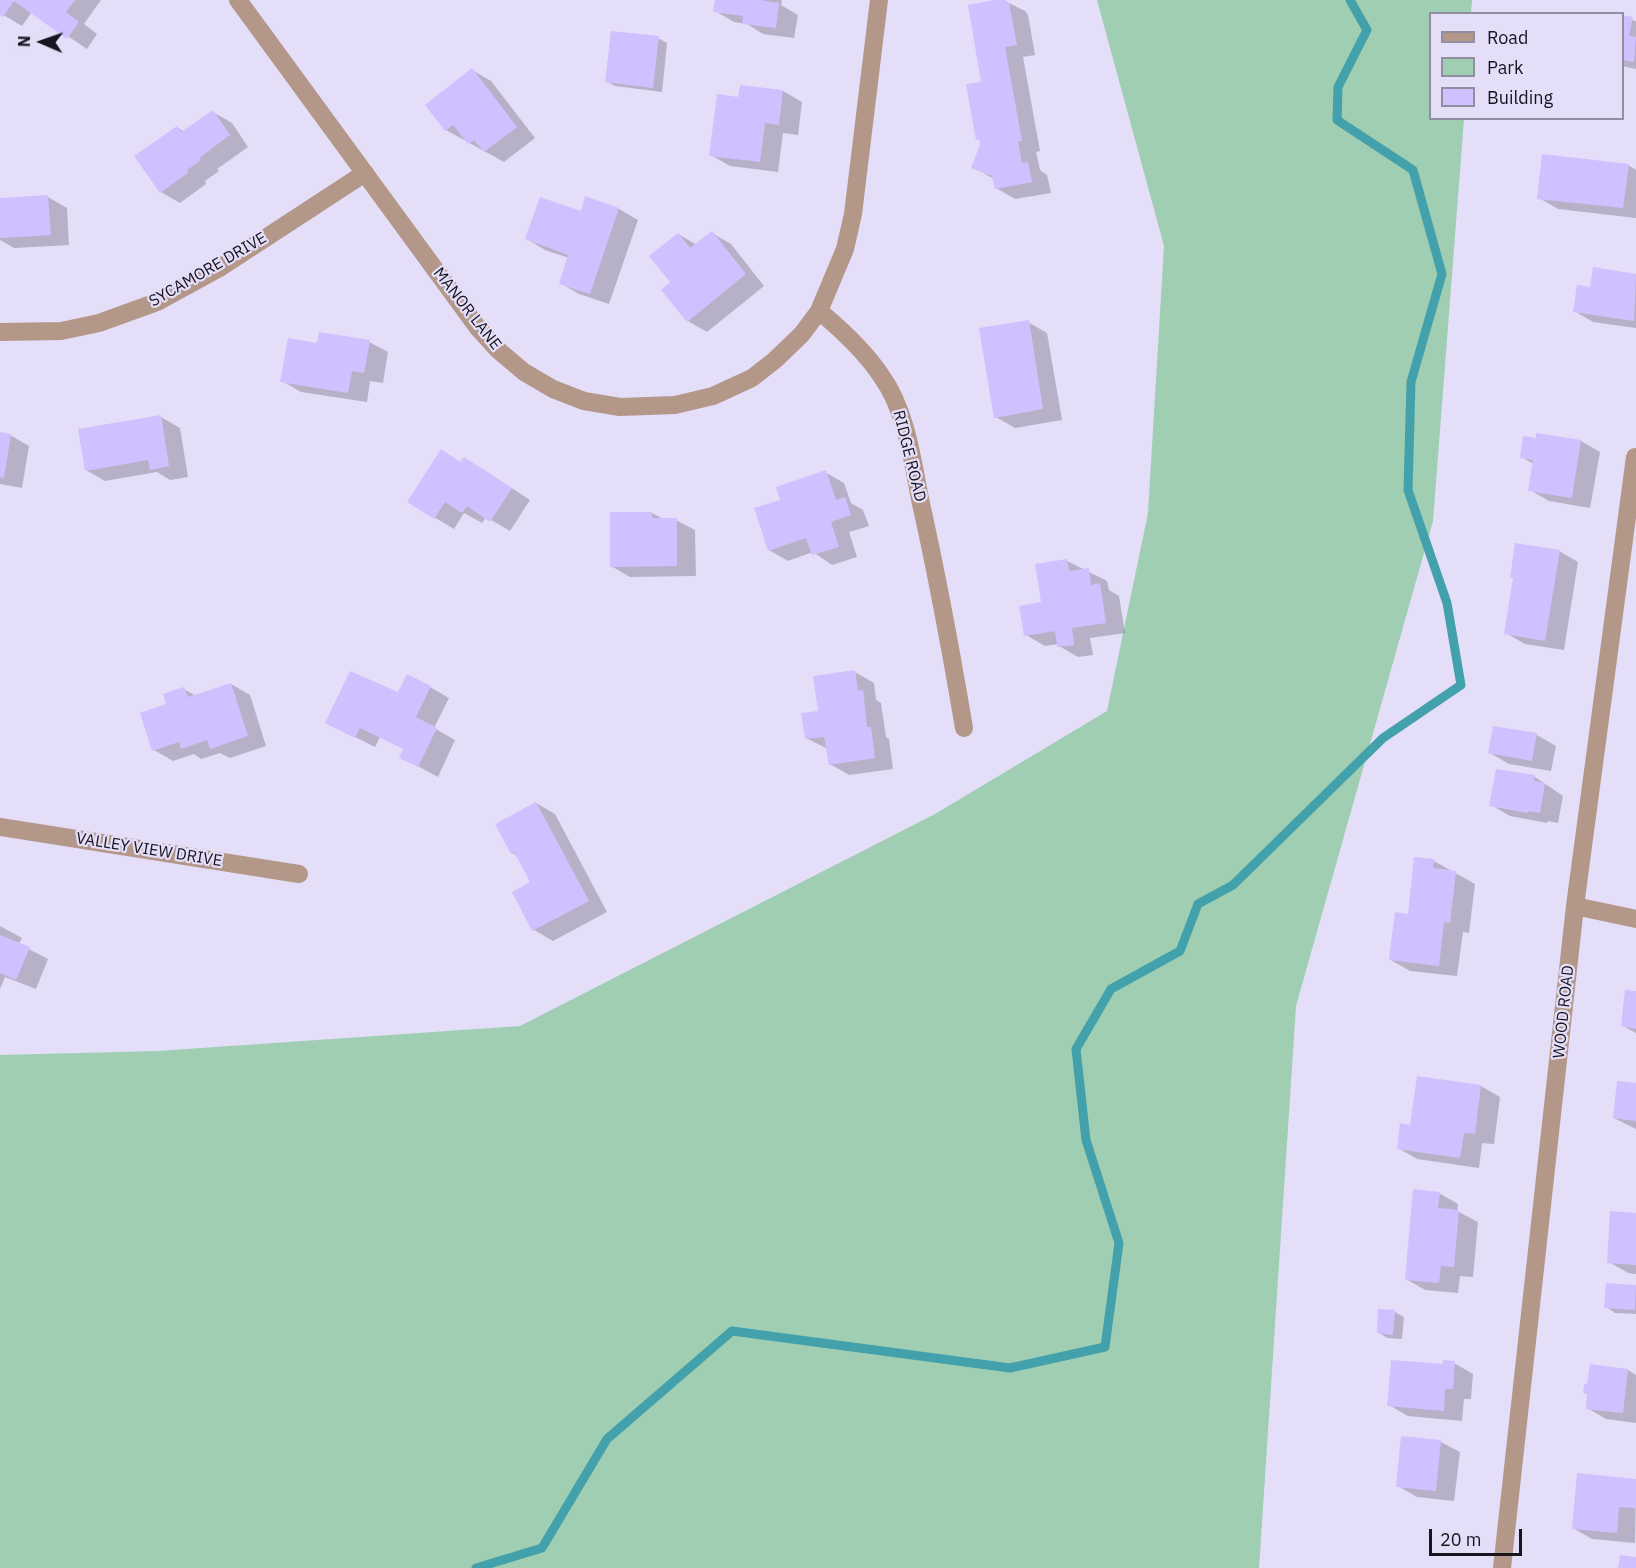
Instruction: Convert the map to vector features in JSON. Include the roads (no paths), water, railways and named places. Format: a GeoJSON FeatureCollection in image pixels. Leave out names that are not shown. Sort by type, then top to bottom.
{"type":"FeatureCollection","features":[{"type":"Feature","properties":{"kind":"street","name":"MANOR LANE"},"geometry":{"type":"LineString","coordinates":[[238,0],[478,328],[498,350],[524,372],[553,390],[584,401],[620,407],[675,405],[713,396],[752,378],[775,360],[819,311]]}},
{"type":"Feature","properties":{"kind":"street"},"geometry":{"type":"LineString","coordinates":[[819,311],[844,249],[853,214],[879,0]]}},
{"type":"Feature","properties":{"kind":"street","name":"SYCAMORE DRIVE"},"geometry":{"type":"LineString","coordinates":[[0,332],[61,331],[99,323],[157,302],[221,267],[365,173]]}},
{"type":"Feature","properties":{"kind":"street","name":"RIDGE ROAD"},"geometry":{"type":"LineString","coordinates":[[819,311],[848,336],[883,377],[894,399],[907,438],[942,599],[964,728]]}},
{"type":"Feature","properties":{"kind":"street","name":"WOOD ROAD"},"geometry":{"type":"LineString","coordinates":[[1502,1568],[1575,906],[1635,457]]}},
{"type":"Feature","properties":{"kind":"street","name":"VALLEY VIEW DRIVE"},"geometry":{"type":"LineString","coordinates":[[0,826],[299,874]]}},
{"type":"Feature","properties":{"kind":"street"},"geometry":{"type":"LineString","coordinates":[[1575,906],[1636,919]]}},
{"type":"Feature","properties":{"kind":"waterway"},"geometry":{"type":"LineString","coordinates":[[476,1568],[542,1548],[607,1439],[732,1331],[1010,1368],[1105,1347],[1119,1243],[1086,1140],[1076,1049],[1111,989],[1180,951],[1198,904],[1233,885],[1383,738],[1461,685],[1447,603],[1408,490],[1411,382],[1442,274],[1413,170],[1337,120],[1338,87],[1367,30],[1350,0]]}}]}
